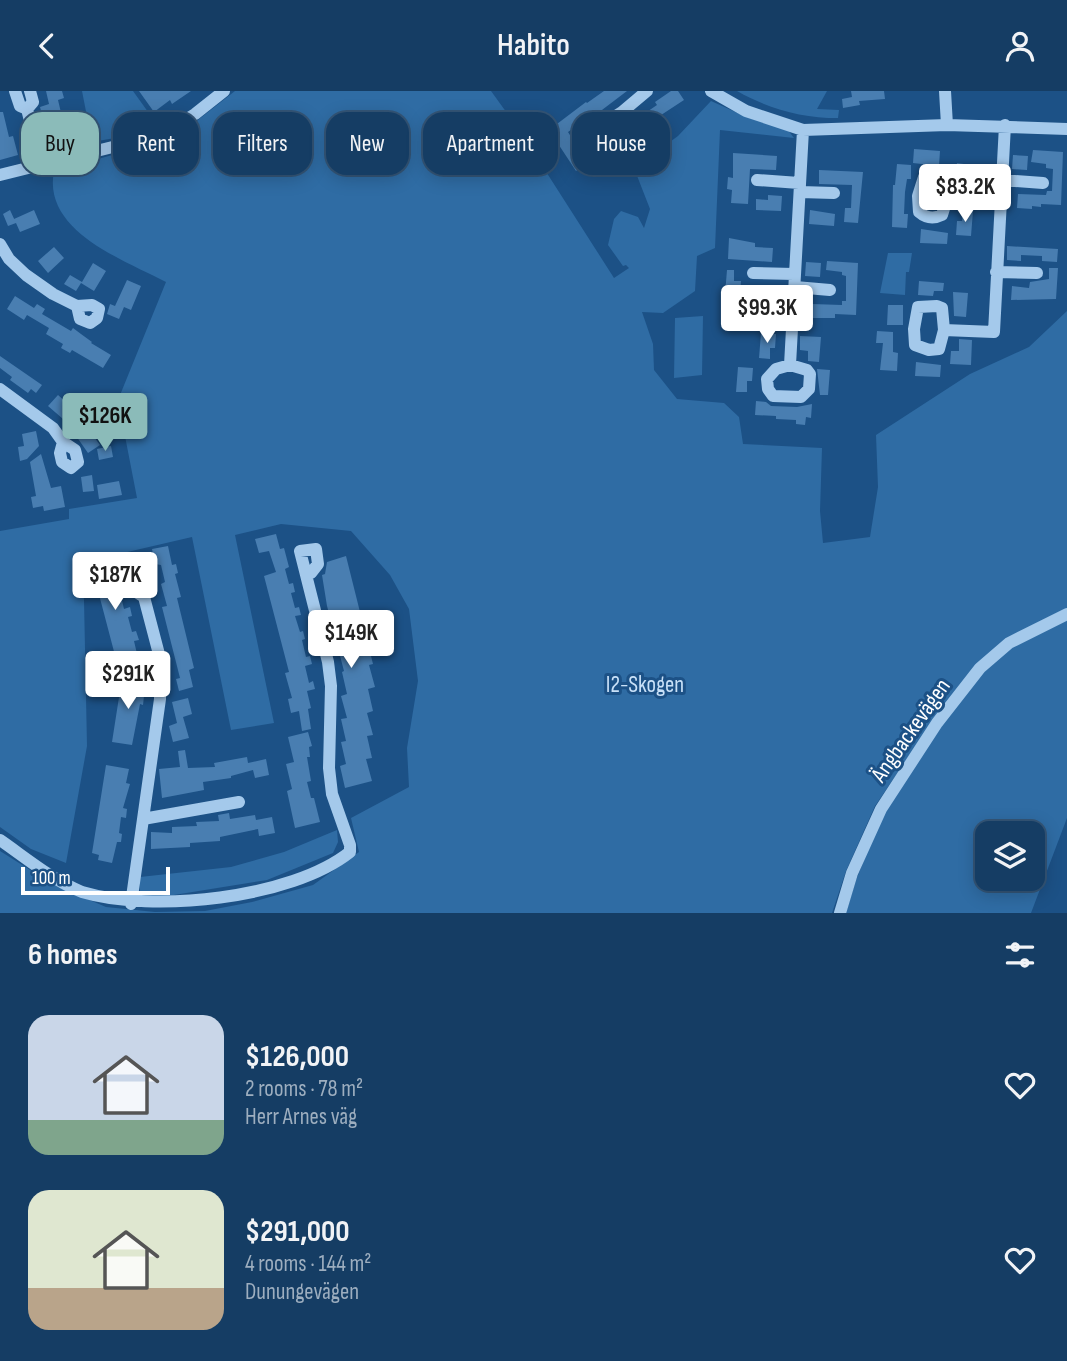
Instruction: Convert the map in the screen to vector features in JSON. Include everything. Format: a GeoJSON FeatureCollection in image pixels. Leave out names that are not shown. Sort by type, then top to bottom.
{"type":"FeatureCollection","features":[{"type":"Feature","properties":{"kind":"street"},"geometry":{"type":"LineString","coordinates":[[15,91],[20,106],[27,109]]}},
{"type":"Feature","properties":{"kind":"street"},"geometry":{"type":"LineString","coordinates":[[27,109],[33,102],[30,91]]}},
{"type":"Feature","properties":{"kind":"street"},"geometry":{"type":"LineString","coordinates":[[99,150],[161,135],[195,114],[224,91]]}},
{"type":"Feature","properties":{"kind":"street"},"geometry":{"type":"LineString","coordinates":[[622,112],[647,91]]}},
{"type":"Feature","properties":{"kind":"street"},"geometry":{"type":"LineString","coordinates":[[711,91],[746,111],[803,131],[947,125],[1067,129]]}},
{"type":"Feature","properties":{"kind":"street"},"geometry":{"type":"LineString","coordinates":[[944,91],[947,125]]}},
{"type":"Feature","properties":{"kind":"street"},"geometry":{"type":"LineString","coordinates":[[944,330],[994,332],[1005,125]]}},
{"type":"Feature","properties":{"kind":"street"},"geometry":{"type":"LineString","coordinates":[[790,365],[803,131]]}},
{"type":"Feature","properties":{"kind":"street"},"geometry":{"type":"LineString","coordinates":[[0,175],[21,169]]}},
{"type":"Feature","properties":{"kind":"street"},"geometry":{"type":"LineString","coordinates":[[757,180],[834,193]]}},
{"type":"Feature","properties":{"kind":"street"},"geometry":{"type":"LineString","coordinates":[[1001,180],[1043,183]]}},
{"type":"Feature","properties":{"kind":"street"},"geometry":{"type":"LineString","coordinates":[[947,199],[999,202]]}},
{"type":"Feature","properties":{"kind":"street"},"geometry":{"type":"LineString","coordinates":[[0,244],[9,259],[26,275],[77,306]]}},
{"type":"Feature","properties":{"kind":"street"},"geometry":{"type":"LineString","coordinates":[[996,272],[1037,273]]}},
{"type":"Feature","properties":{"kind":"street"},"geometry":{"type":"LineString","coordinates":[[754,273],[794,274]]}},
{"type":"Feature","properties":{"kind":"street"},"geometry":{"type":"LineString","coordinates":[[795,287],[830,290]]}},
{"type":"Feature","properties":{"kind":"street"},"geometry":{"type":"LineString","coordinates":[[0,389],[53,428],[63,442]]}},
{"type":"Feature","properties":{"kind":"street"},"geometry":{"type":"LineString","coordinates":[[0,840],[55,878],[82,892],[131,904],[179,905],[250,895],[308,875],[342,858],[351,849],[332,794],[329,768],[331,686],[307,574]]}},
{"type":"Feature","properties":{"kind":"street"},"geometry":{"type":"LineString","coordinates":[[131,904],[160,699],[160,658],[144,597]]}},
{"type":"Feature","properties":{"kind":"street","name":"Ängbackevägen"},"geometry":{"type":"LineString","coordinates":[[840,913],[852,873],[881,809],[937,723],[980,668],[1009,643],[1067,614]]}},
{"type":"Feature","properties":{"kind":"street"},"geometry":{"type":"LineString","coordinates":[[144,819],[239,802]]}},
{"type":"Feature","properties":{"kind":"green space"},"geometry":{"type":"Polygon","coordinates":[[[82,91],[133,91],[148,112],[113,112],[113,138],[99,141],[99,112],[86,112],[82,91]]]}},
{"type":"Feature","properties":{"kind":"green space","name":"I2-Skogen"},"geometry":{"type":"Polygon","coordinates":[[[235,91],[491,91],[506,112],[423,112],[423,175],[548,175],[614,278],[629,268],[623,266],[608,245],[614,219],[621,211],[638,217],[644,228],[650,209],[637,175],[670,175],[670,142],[711,101],[749,118],[788,130],[794,138],[720,130],[715,248],[697,256],[695,291],[663,313],[642,312],[653,344],[654,370],[677,399],[724,403],[739,417],[743,444],[822,448],[820,511],[823,543],[870,537],[878,487],[876,435],[970,374],[1029,347],[1067,311],[1067,609],[1003,641],[930,725],[875,806],[846,871],[832,913],[0,913],[0,851],[54,885],[106,907],[155,912],[205,911],[252,902],[313,885],[359,852],[351,818],[409,787],[407,748],[418,681],[409,609],[390,575],[351,531],[281,524],[235,535],[274,723],[231,730],[192,537],[80,563],[84,600],[87,746],[66,863],[31,849],[0,827],[0,531],[69,519],[69,509],[137,498],[118,400],[166,282],[109,253],[73,227],[61,211],[54,192],[54,175],[99,175],[99,159],[113,155],[113,175],[199,175],[199,119],[235,91]]]}},
{"type":"Feature","properties":{"kind":"green space"},"geometry":{"type":"Polygon","coordinates":[[[737,91],[827,91],[817,109],[839,110],[838,118],[786,111],[737,91]]]}},
{"type":"Feature","properties":{"kind":"green space"},"geometry":{"type":"Polygon","coordinates":[[[888,253],[912,253],[909,272],[906,272],[905,295],[880,293],[888,253]]]}},
{"type":"Feature","properties":{"kind":"green space"},"geometry":{"type":"Polygon","coordinates":[[[703,316],[702,375],[674,378],[675,318],[703,316]]]}},
{"type":"Feature","properties":{"kind":"green space"},"geometry":{"type":"Polygon","coordinates":[[[1067,619],[1067,818],[1045,876],[1045,821],[975,821],[975,891],[1039,891],[1031,913],[846,913],[856,880],[885,809],[934,732],[980,675],[1013,646],[1067,619]]]}},
{"type":"Feature","properties":{"kind":"green space"},"geometry":{"type":"Polygon","coordinates":[[[337,830],[338,842],[333,853],[267,880],[149,899],[140,895],[140,877],[231,867],[284,852],[337,830]]]}},
{"type":"Feature","properties":{"kind":"building"},"geometry":{"type":"Polygon","coordinates":[[[46,91],[62,91],[64,98],[58,100],[61,112],[41,112],[40,107],[49,104],[46,91]]]}},
{"type":"Feature","properties":{"kind":"building"},"geometry":{"type":"Polygon","coordinates":[[[139,91],[191,91],[172,104],[170,100],[154,112],[139,91]]]}},
{"type":"Feature","properties":{"kind":"building"},"geometry":{"type":"Polygon","coordinates":[[[604,91],[627,91],[599,112],[573,112],[604,91]]]}},
{"type":"Feature","properties":{"kind":"building"},"geometry":{"type":"Polygon","coordinates":[[[671,91],[678,91],[684,100],[666,112],[647,112],[657,105],[655,102],[671,91]]]}},
{"type":"Feature","properties":{"kind":"building"},"geometry":{"type":"Polygon","coordinates":[[[851,91],[884,91],[885,99],[859,101],[860,105],[843,108],[842,99],[852,97],[851,91]]]}},
{"type":"Feature","properties":{"kind":"building"},"geometry":{"type":"Polygon","coordinates":[[[0,112],[3,112],[9,137],[13,136],[18,155],[0,160],[0,112]]]}},
{"type":"Feature","properties":{"kind":"building"},"geometry":{"type":"Polygon","coordinates":[[[572,113],[572,129],[568,132],[572,138],[572,165],[558,144],[558,123],[572,113]]]}},
{"type":"Feature","properties":{"kind":"building"},"geometry":{"type":"Polygon","coordinates":[[[914,149],[940,151],[939,166],[913,163],[914,149]]]}},
{"type":"Feature","properties":{"kind":"building"},"geometry":{"type":"Polygon","coordinates":[[[1033,150],[1063,152],[1061,205],[1041,204],[1041,207],[1032,206],[1032,209],[1017,208],[1018,194],[1046,195],[1047,191],[1052,191],[1053,169],[1046,168],[1046,164],[1031,162],[1033,150]]]}},
{"type":"Feature","properties":{"kind":"building"},"geometry":{"type":"Polygon","coordinates":[[[733,153],[777,156],[776,170],[750,169],[748,204],[731,203],[732,190],[727,189],[728,177],[733,178],[733,153]]]}},
{"type":"Feature","properties":{"kind":"building"},"geometry":{"type":"Polygon","coordinates":[[[1013,155],[1028,156],[1027,170],[1012,169],[1013,155]]]}},
{"type":"Feature","properties":{"kind":"building"},"geometry":{"type":"Polygon","coordinates":[[[957,163],[971,165],[971,170],[977,170],[975,190],[963,189],[961,178],[955,178],[957,163]]]}},
{"type":"Feature","properties":{"kind":"building"},"geometry":{"type":"Polygon","coordinates":[[[897,164],[911,165],[911,179],[907,179],[905,192],[904,214],[908,214],[907,228],[892,227],[893,185],[897,164]]]}},
{"type":"Feature","properties":{"kind":"building"},"geometry":{"type":"Polygon","coordinates":[[[819,170],[863,172],[858,223],[844,222],[845,208],[851,208],[852,185],[819,184],[819,170]]]}},
{"type":"Feature","properties":{"kind":"building"},"geometry":{"type":"Polygon","coordinates":[[[768,195],[782,196],[781,211],[756,210],[756,199],[768,200],[768,195]]]}},
{"type":"Feature","properties":{"kind":"building"},"geometry":{"type":"Polygon","coordinates":[[[10,210],[14,219],[34,210],[40,224],[20,232],[16,223],[8,226],[3,214],[10,210]]]}},
{"type":"Feature","properties":{"kind":"building"},"geometry":{"type":"Polygon","coordinates":[[[810,210],[835,214],[834,226],[809,224],[810,210]]]}},
{"type":"Feature","properties":{"kind":"building"},"geometry":{"type":"Polygon","coordinates":[[[963,210],[973,211],[971,236],[956,235],[957,221],[962,221],[963,210]]]}},
{"type":"Feature","properties":{"kind":"building"},"geometry":{"type":"Polygon","coordinates":[[[921,229],[948,233],[947,244],[920,243],[921,229]]]}},
{"type":"Feature","properties":{"kind":"building"},"geometry":{"type":"Polygon","coordinates":[[[729,238],[755,243],[755,247],[773,248],[772,262],[728,259],[729,238]]]}},
{"type":"Feature","properties":{"kind":"building"},"geometry":{"type":"Polygon","coordinates":[[[1007,246],[1058,249],[1057,262],[1042,261],[1042,256],[1021,255],[1021,261],[1007,260],[1007,246]]]}},
{"type":"Feature","properties":{"kind":"building"},"geometry":{"type":"Polygon","coordinates":[[[54,247],[64,258],[48,273],[38,261],[54,247]]]}},
{"type":"Feature","properties":{"kind":"building"},"geometry":{"type":"Polygon","coordinates":[[[827,261],[858,263],[856,315],[835,314],[835,318],[811,318],[812,304],[842,305],[842,301],[846,301],[846,276],[842,275],[842,272],[826,270],[827,261]]]}},
{"type":"Feature","properties":{"kind":"building"},"geometry":{"type":"Polygon","coordinates":[[[806,262],[821,263],[820,277],[805,276],[806,262]]]}},
{"type":"Feature","properties":{"kind":"building"},"geometry":{"type":"Polygon","coordinates":[[[93,263],[106,271],[94,291],[81,283],[76,291],[64,284],[70,275],[82,282],[93,263]]]}},
{"type":"Feature","properties":{"kind":"building"},"geometry":{"type":"Polygon","coordinates":[[[1049,268],[1058,268],[1056,299],[1011,300],[1012,286],[1029,288],[1030,282],[1049,279],[1049,268]]]}},
{"type":"Feature","properties":{"kind":"building"},"geometry":{"type":"Polygon","coordinates":[[[727,270],[734,270],[734,281],[741,281],[740,295],[725,294],[727,270]]]}},
{"type":"Feature","properties":{"kind":"building"},"geometry":{"type":"Polygon","coordinates":[[[127,280],[141,286],[131,310],[124,307],[119,319],[107,314],[110,304],[115,306],[127,280]]]}},
{"type":"Feature","properties":{"kind":"building"},"geometry":{"type":"Polygon","coordinates":[[[919,281],[944,283],[943,291],[934,291],[933,296],[918,295],[919,281]]]}},
{"type":"Feature","properties":{"kind":"building"},"geometry":{"type":"Polygon","coordinates":[[[762,286],[777,287],[776,301],[751,299],[752,288],[762,289],[762,286]]]}},
{"type":"Feature","properties":{"kind":"building"},"geometry":{"type":"Polygon","coordinates":[[[953,292],[968,293],[966,317],[954,316],[953,292]]]}},
{"type":"Feature","properties":{"kind":"building"},"geometry":{"type":"Polygon","coordinates":[[[15,296],[34,308],[37,304],[45,309],[42,314],[71,331],[73,328],[111,355],[103,368],[72,350],[70,353],[61,348],[63,344],[46,334],[49,328],[27,315],[24,320],[7,309],[15,296]]]}},
{"type":"Feature","properties":{"kind":"building"},"geometry":{"type":"Polygon","coordinates":[[[888,305],[903,305],[903,325],[887,325],[888,305]]]}},
{"type":"Feature","properties":{"kind":"building"},"geometry":{"type":"Polygon","coordinates":[[[877,331],[893,332],[893,352],[898,353],[897,371],[880,370],[883,343],[876,343],[877,331]]]}},
{"type":"Feature","properties":{"kind":"building"},"geometry":{"type":"Polygon","coordinates":[[[761,333],[776,334],[775,348],[770,348],[770,359],[759,358],[761,333]]]}},
{"type":"Feature","properties":{"kind":"building"},"geometry":{"type":"Polygon","coordinates":[[[800,336],[821,337],[819,362],[808,361],[808,351],[800,350],[800,336]]]}},
{"type":"Feature","properties":{"kind":"building"},"geometry":{"type":"Polygon","coordinates":[[[959,339],[972,340],[971,365],[950,364],[951,351],[959,351],[959,339]]]}},
{"type":"Feature","properties":{"kind":"building"},"geometry":{"type":"Polygon","coordinates":[[[0,356],[42,385],[36,393],[31,389],[28,393],[10,380],[12,377],[0,368],[0,356]]]}},
{"type":"Feature","properties":{"kind":"building"},"geometry":{"type":"Polygon","coordinates":[[[916,362],[941,365],[940,377],[915,376],[916,362]]]}},
{"type":"Feature","properties":{"kind":"building"},"geometry":{"type":"Polygon","coordinates":[[[738,367],[753,368],[752,381],[747,381],[747,392],[736,392],[738,367]]]}},
{"type":"Feature","properties":{"kind":"building"},"geometry":{"type":"Polygon","coordinates":[[[817,369],[830,370],[828,395],[820,395],[817,369]]]}},
{"type":"Feature","properties":{"kind":"building"},"geometry":{"type":"Polygon","coordinates":[[[58,395],[89,423],[86,426],[100,445],[88,453],[74,433],[81,425],[68,414],[63,419],[48,406],[58,395]]]}},
{"type":"Feature","properties":{"kind":"building"},"geometry":{"type":"Polygon","coordinates":[[[756,401],[766,402],[771,406],[797,407],[812,404],[811,418],[806,417],[805,425],[796,424],[796,420],[776,419],[776,416],[755,415],[756,401]]]}},
{"type":"Feature","properties":{"kind":"building"},"geometry":{"type":"Polygon","coordinates":[[[36,431],[39,446],[27,459],[20,461],[18,447],[24,446],[22,434],[36,431]]]}},
{"type":"Feature","properties":{"kind":"building"},"geometry":{"type":"Polygon","coordinates":[[[111,446],[113,457],[99,460],[97,449],[111,446]]]}},
{"type":"Feature","properties":{"kind":"building"},"geometry":{"type":"Polygon","coordinates":[[[41,454],[51,488],[61,486],[65,507],[44,511],[43,506],[33,508],[31,497],[36,496],[30,462],[41,454]]]}},
{"type":"Feature","properties":{"kind":"building"},"geometry":{"type":"Polygon","coordinates":[[[92,475],[94,491],[83,492],[81,477],[92,475]]]}},
{"type":"Feature","properties":{"kind":"building"},"geometry":{"type":"Polygon","coordinates":[[[119,481],[122,495],[99,499],[97,485],[119,481]]]}},
{"type":"Feature","properties":{"kind":"building"},"geometry":{"type":"Polygon","coordinates":[[[276,534],[280,549],[284,548],[289,567],[285,569],[289,584],[293,583],[295,592],[291,593],[295,608],[299,607],[301,615],[295,616],[300,632],[303,631],[306,657],[310,656],[312,664],[305,666],[309,683],[313,681],[315,689],[307,691],[311,708],[308,709],[311,729],[302,731],[299,711],[291,713],[288,699],[292,698],[285,673],[289,672],[264,576],[276,572],[269,551],[259,553],[255,539],[276,534]]]}},
{"type":"Feature","properties":{"kind":"building"},"geometry":{"type":"Polygon","coordinates":[[[168,546],[172,565],[176,564],[178,573],[175,574],[181,597],[177,598],[194,668],[189,670],[193,687],[179,691],[176,679],[180,678],[162,607],[167,606],[161,584],[165,582],[161,565],[155,564],[152,549],[168,546]]]}},
{"type":"Feature","properties":{"kind":"building"},"geometry":{"type":"Polygon","coordinates":[[[346,556],[373,664],[369,665],[375,687],[368,689],[373,711],[367,713],[373,735],[367,736],[372,758],[366,759],[372,781],[345,788],[340,766],[346,764],[341,742],[346,741],[341,719],[347,718],[341,696],[347,694],[322,575],[325,574],[327,562],[346,556]]]}},
{"type":"Feature","properties":{"kind":"building"},"geometry":{"type":"Polygon","coordinates":[[[112,559],[124,609],[130,607],[132,616],[128,617],[132,632],[136,631],[139,640],[134,641],[138,658],[117,663],[91,564],[112,559]]]}},
{"type":"Feature","properties":{"kind":"building"},"geometry":{"type":"Polygon","coordinates":[[[122,678],[142,681],[140,695],[144,696],[143,705],[140,704],[132,745],[112,742],[122,678]]]}},
{"type":"Feature","properties":{"kind":"building"},"geometry":{"type":"Polygon","coordinates":[[[188,698],[192,714],[183,717],[189,738],[173,742],[169,726],[177,723],[172,702],[188,698]]]}},
{"type":"Feature","properties":{"kind":"building"},"geometry":{"type":"Polygon","coordinates":[[[308,732],[312,746],[309,747],[310,757],[307,757],[311,781],[307,782],[320,822],[295,828],[287,791],[292,789],[286,764],[294,762],[288,737],[308,732]]]}},
{"type":"Feature","properties":{"kind":"building"},"geometry":{"type":"Polygon","coordinates":[[[185,750],[188,768],[215,767],[214,763],[247,757],[248,763],[266,759],[269,775],[255,778],[253,770],[231,778],[203,782],[204,790],[162,798],[159,769],[180,767],[178,751],[185,750]]]}},
{"type":"Feature","properties":{"kind":"building"},"geometry":{"type":"Polygon","coordinates":[[[106,765],[129,769],[126,783],[130,784],[123,808],[127,809],[126,818],[121,817],[121,842],[117,842],[112,863],[98,860],[99,855],[92,853],[106,765]]]}},
{"type":"Feature","properties":{"kind":"building"},"geometry":{"type":"Polygon","coordinates":[[[229,813],[230,819],[255,815],[256,820],[272,817],[275,833],[259,836],[258,829],[220,837],[220,841],[190,843],[190,847],[151,849],[151,832],[172,833],[172,827],[197,826],[196,822],[219,821],[218,815],[229,813]]]}}]}
